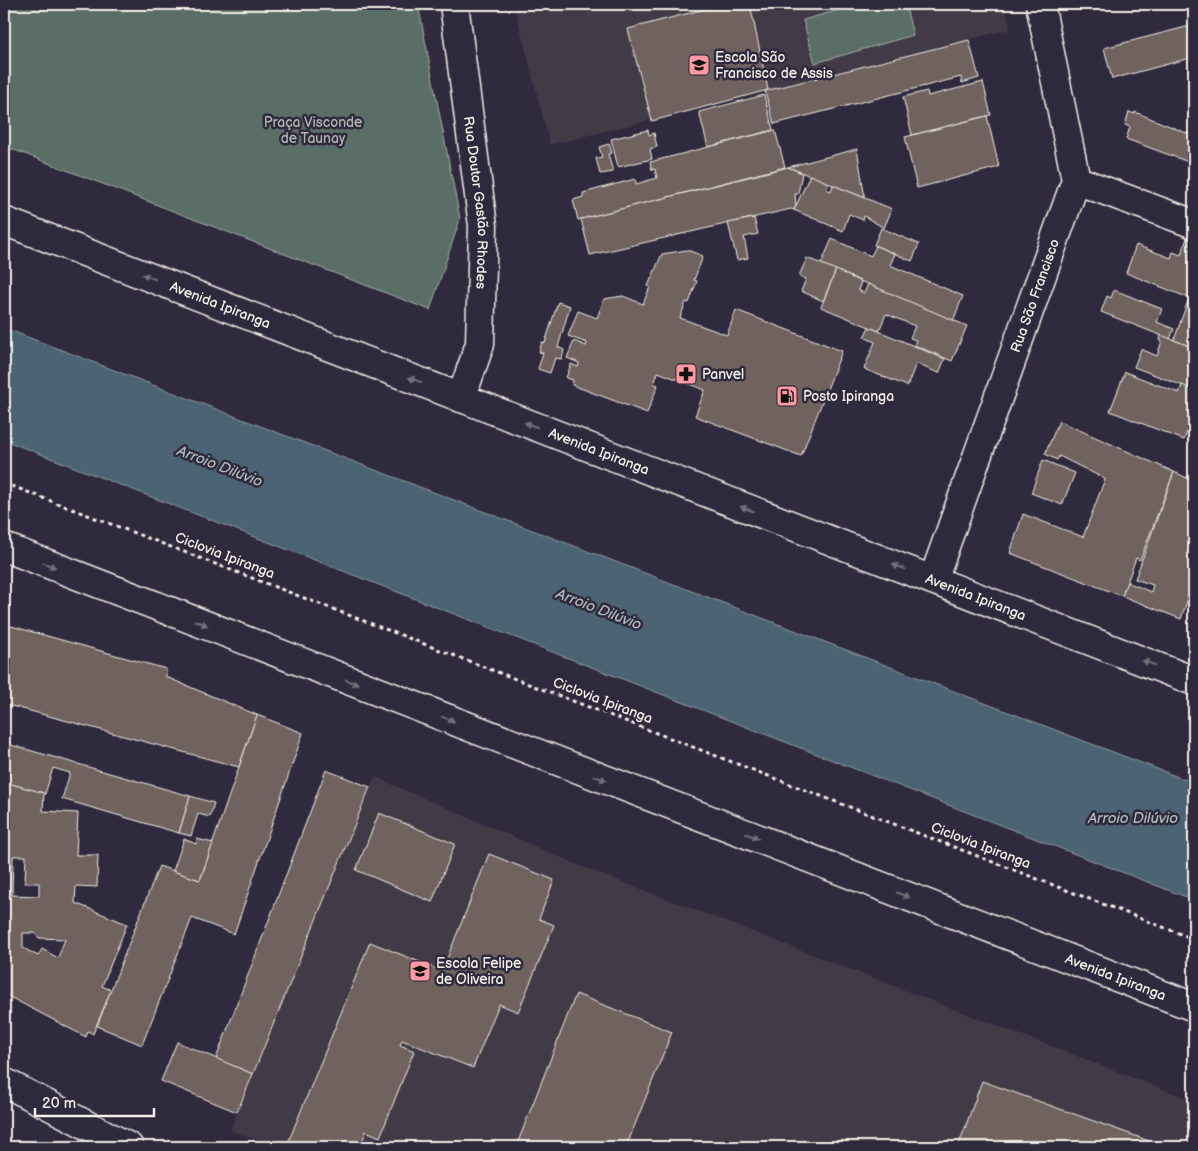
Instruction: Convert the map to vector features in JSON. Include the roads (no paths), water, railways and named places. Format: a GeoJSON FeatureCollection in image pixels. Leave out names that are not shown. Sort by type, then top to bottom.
{"type":"FeatureCollection","features":[{"type":"Feature","properties":{"kind":"main road","name":"Rua Doutor Gastão Rhodes"},"geometry":{"type":"LineString","coordinates":[[454,4],[483,226],[480,344],[460,398]]}},
{"type":"Feature","properties":{"kind":"main road"},"geometry":{"type":"LineString","coordinates":[[1040,4],[1076,180],[1194,224]]}},
{"type":"Feature","properties":{"kind":"main road","name":"Rua São Francisco"},"geometry":{"type":"LineString","coordinates":[[933,580],[1076,180]]}},
{"type":"Feature","properties":{"kind":"main road","name":"Avenida Ipiranga"},"geometry":{"type":"LineString","coordinates":[[4,220],[1194,681]]}},
{"type":"Feature","properties":{"kind":"main road","name":"Avenida Ipiranga"},"geometry":{"type":"LineString","coordinates":[[4,547],[1194,1007]]}},
{"type":"Feature","properties":{"kind":"main road"},"geometry":{"type":"LineString","coordinates":[[4,1082],[129,1147]]}},
{"type":"Feature","properties":{"kind":"water","name":"Arroio Dilúvio"},"geometry":{"type":"Polygon","coordinates":[[[4,328],[1194,783],[1194,900],[4,440],[4,328]]]}},
{"type":"Feature","properties":{"kind":"place","name":"Escola São Francisco de Assis"},"geometry":{"type":"Point","coordinates":[699,65]}},
{"type":"Feature","properties":{"kind":"place","name":"Panvel"},"geometry":{"type":"Point","coordinates":[686,374]}},
{"type":"Feature","properties":{"kind":"place","name":"Posto Ipiranga"},"geometry":{"type":"Point","coordinates":[787,396]}},
{"type":"Feature","properties":{"kind":"place","name":"Escola Felipe de Oliveira"},"geometry":{"type":"Point","coordinates":[420,971]}},
{"type":"Feature","properties":{"kind":"park label","name":"Praça Visconde de Taunay"},"geometry":{"type":"Point","coordinates":[313,130]}}]}
